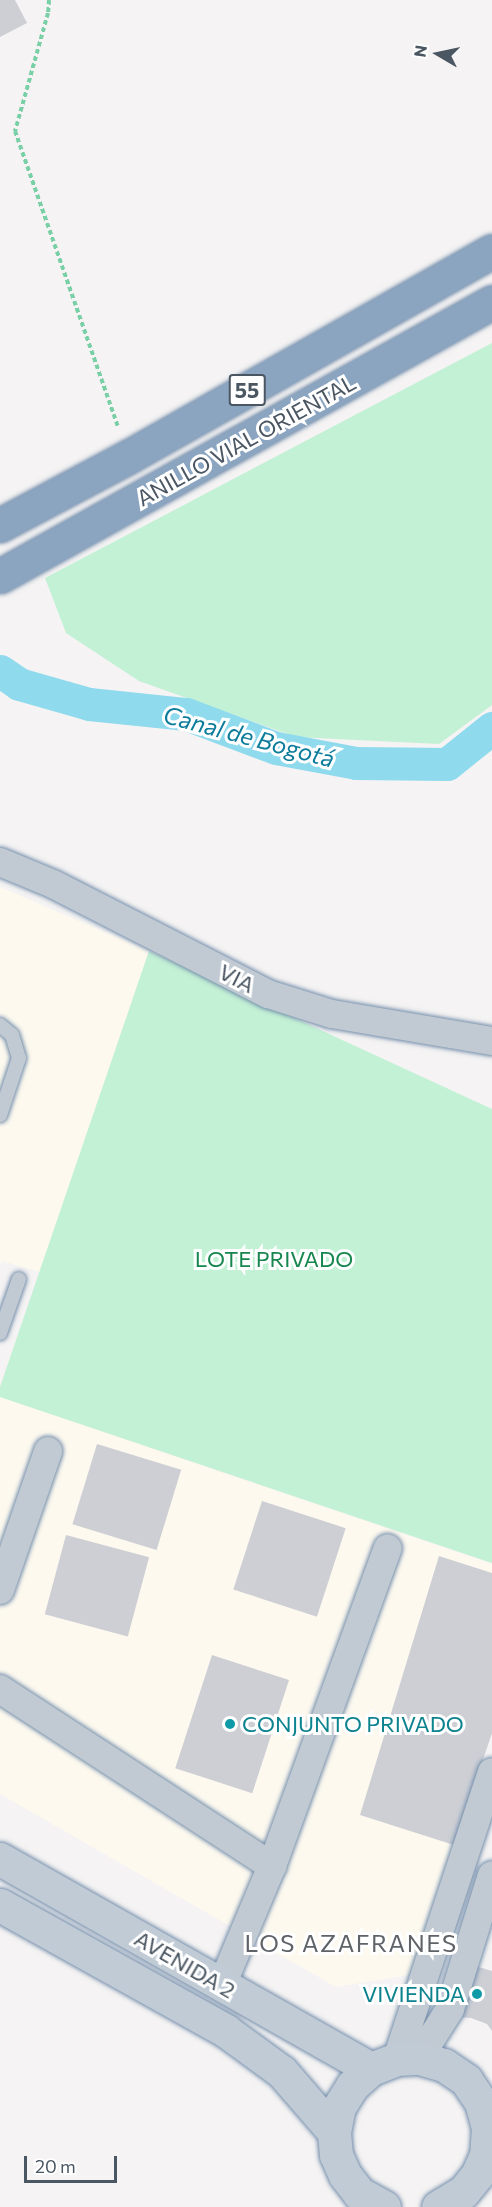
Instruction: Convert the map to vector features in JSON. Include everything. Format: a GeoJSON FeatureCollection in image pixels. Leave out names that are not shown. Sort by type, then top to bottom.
{"type":"FeatureCollection","features":[{"type":"Feature","properties":{"kind":"highway","name":"ANILLO VIAL ORIENTAL"},"geometry":{"type":"LineString","coordinates":[[0,525],[128,457],[492,251]]}},
{"type":"Feature","properties":{"kind":"highway","name":"ANILLO VIAL ORIENTAL"},"geometry":{"type":"LineString","coordinates":[[0,576],[492,302]]}},
{"type":"Feature","properties":{"kind":"street","name":"VIA"},"geometry":{"type":"LineString","coordinates":[[0,862],[53,884],[268,994],[332,1014],[492,1041]]}},
{"type":"Feature","properties":{"kind":"street"},"geometry":{"type":"LineString","coordinates":[[0,1590],[48,1451]]}},
{"type":"Feature","properties":{"kind":"street"},"geometry":{"type":"LineString","coordinates":[[222,1985],[272,1866],[388,1548]]}},
{"type":"Feature","properties":{"kind":"street"},"geometry":{"type":"LineString","coordinates":[[0,1689],[272,1866]]}},
{"type":"Feature","properties":{"kind":"street"},"geometry":{"type":"LineString","coordinates":[[395,2062],[492,1772]]}},
{"type":"Feature","properties":{"kind":"street","name":"AVENIDA 2"},"geometry":{"type":"LineString","coordinates":[[0,1859],[222,1985],[395,2062],[444,2065],[466,2080],[481,2102],[488,2128],[489,2158]]}},
{"type":"Feature","properties":{"kind":"street"},"geometry":{"type":"LineString","coordinates":[[366,2202],[345,2175],[336,2155],[334,2132],[339,2107],[352,2086],[395,2062],[450,2009],[492,1875]]}},
{"type":"Feature","properties":{"kind":"street","name":"AVENIDA 2"},"geometry":{"type":"LineString","coordinates":[[0,1905],[226,2031],[282,2072],[334,2132]]}},
{"type":"Feature","properties":{"kind":"street"},"geometry":{"type":"LineString","coordinates":[[447,2206],[463,2192],[489,2158]]}},
{"type":"Feature","properties":{"kind":"lane"},"geometry":{"type":"LineString","coordinates":[[0,1025],[12,1035],[19,1058],[0,1115]]}},
{"type":"Feature","properties":{"kind":"lane"},"geometry":{"type":"LineString","coordinates":[[0,1333],[19,1279]]}},
{"type":"Feature","properties":{"kind":"path"},"geometry":{"type":"LineString","coordinates":[[49,0],[48,13],[15,131],[128,457]]}},
{"type":"Feature","properties":{"kind":"shaded area"},"geometry":{"type":"Polygon","coordinates":[[[0,887],[149,951],[40,1272],[2,1261],[0,1267],[0,887]]]}},
{"type":"Feature","properties":{"kind":"shaded area"},"geometry":{"type":"Polygon","coordinates":[[[0,1397],[492,1564],[492,1730],[409,1975],[336,1987],[0,1794],[0,1397]]]}},
{"type":"Feature","properties":{"kind":"green space"},"geometry":{"type":"Polygon","coordinates":[[[492,343],[492,705],[439,744],[296,737],[139,681],[66,633],[45,578],[492,343]]]}},
{"type":"Feature","properties":{"kind":"green space","name":"LOTE PRIVADO"},"geometry":{"type":"Polygon","coordinates":[[[149,951],[492,1109],[492,1563],[0,1397],[0,1387],[149,951]]]}},
{"type":"Feature","properties":{"kind":"building"},"geometry":{"type":"Polygon","coordinates":[[[0,0],[15,0],[27,23],[0,37],[0,0]]]}},
{"type":"Feature","properties":{"kind":"building"},"geometry":{"type":"Polygon","coordinates":[[[97,1444],[181,1470],[157,1550],[72,1524],[97,1444]]]}},
{"type":"Feature","properties":{"kind":"building"},"geometry":{"type":"Polygon","coordinates":[[[262,1501],[346,1528],[317,1617],[233,1589],[262,1501]]]}},
{"type":"Feature","properties":{"kind":"building"},"geometry":{"type":"Polygon","coordinates":[[[66,1535],[149,1557],[128,1636],[45,1614],[66,1535]]]}},
{"type":"Feature","properties":{"kind":"building"},"geometry":{"type":"Polygon","coordinates":[[[439,1556],[492,1573],[492,1733],[454,1845],[360,1815],[439,1556]]]}},
{"type":"Feature","properties":{"kind":"building","name":"CONJUNTO PRIVADO"},"geometry":{"type":"Polygon","coordinates":[[[212,1655],[289,1680],[252,1793],[175,1768],[212,1655]]]}},
{"type":"Feature","properties":{"kind":"building","name":"VIVIENDA"},"geometry":{"type":"Polygon","coordinates":[[[472,1965],[492,1971],[492,2031],[487,2024],[471,2018],[455,2017],[472,1965]]]}},
{"type":"Feature","properties":{"kind":"waterway","name":"Canal de Bogotá"},"geometry":{"type":"LineString","coordinates":[[0,671],[19,684],[89,704],[186,714],[276,748],[356,763],[447,764],[492,728]]}},
{"type":"Feature","properties":{"kind":"place","name":"CONJUNTO PRIVADO"},"geometry":{"type":"Point","coordinates":[230,1724]}},
{"type":"Feature","properties":{"kind":"place","name":"VIVIENDA"},"geometry":{"type":"Point","coordinates":[477,1994]}},
{"type":"Feature","properties":{"kind":"district","name":"LOS AZAFRANES"},"geometry":{"type":"Point","coordinates":[351,1943]}}]}
